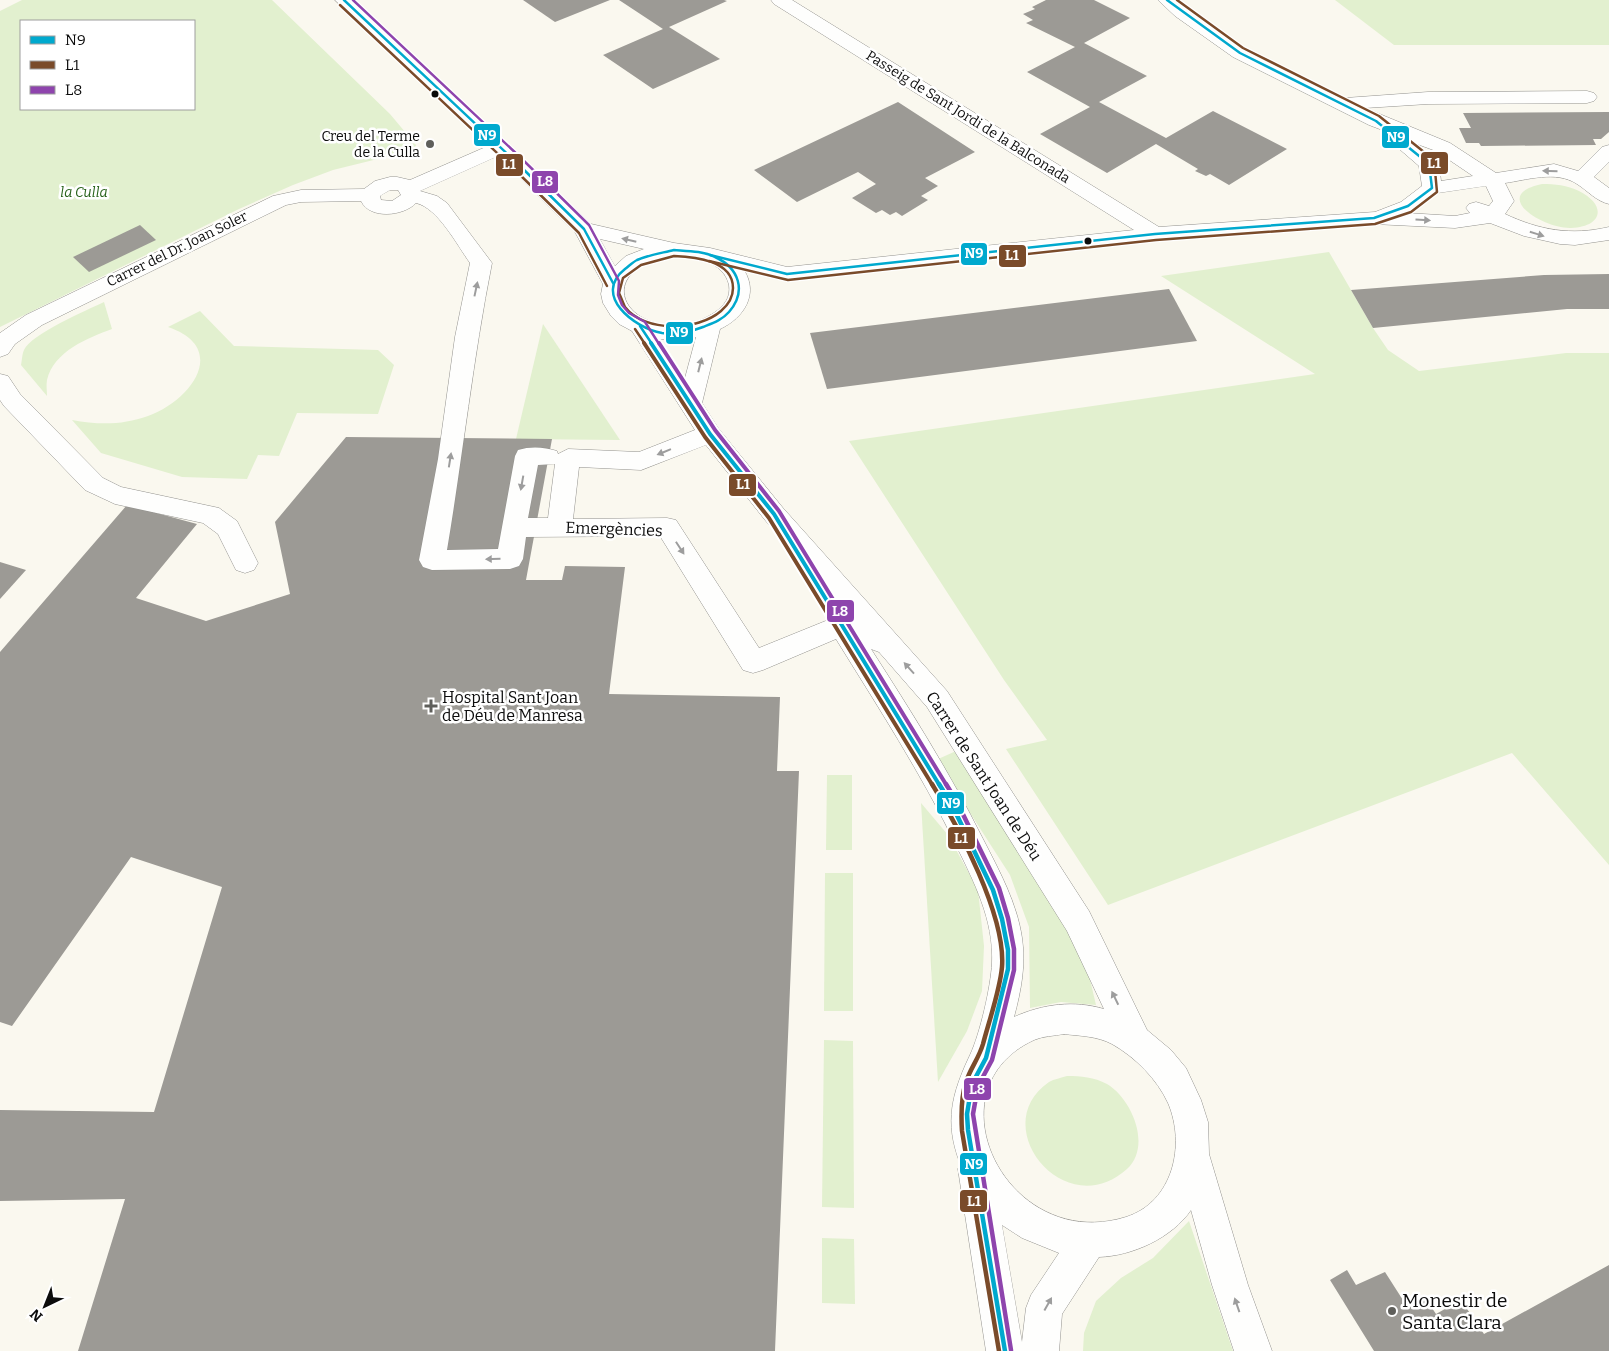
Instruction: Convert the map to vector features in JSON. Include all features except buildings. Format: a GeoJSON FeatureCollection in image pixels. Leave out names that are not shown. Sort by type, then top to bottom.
{"type":"FeatureCollection","features":[{"type":"Feature","properties":{"kind":"street"},"geometry":{"type":"LineString","coordinates":[[344,0],[584,229],[614,283]]}},
{"type":"Feature","properties":{"kind":"street","name":"Passeig de Sant Jordi de la Balconada"},"geometry":{"type":"LineString","coordinates":[[780,0],[1155,234]]}},
{"type":"Feature","properties":{"kind":"street"},"geometry":{"type":"LineString","coordinates":[[1167,0],[1240,53],[1376,121],[1443,147],[1501,177]]}},
{"type":"Feature","properties":{"kind":"street"},"geometry":{"type":"LineString","coordinates":[[1344,104],[1428,98],[1587,97]]}},
{"type":"Feature","properties":{"kind":"street"},"geometry":{"type":"LineString","coordinates":[[1376,121],[1429,164],[1432,188]]}},
{"type":"Feature","properties":{"kind":"street"},"geometry":{"type":"LineString","coordinates":[[410,192],[500,148]]}},
{"type":"Feature","properties":{"kind":"street"},"geometry":{"type":"LineString","coordinates":[[1582,178],[1609,150]]}},
{"type":"Feature","properties":{"kind":"street"},"geometry":{"type":"LineString","coordinates":[[1374,218],[1408,206],[1432,188],[1554,170],[1582,178],[1609,198]]}},
{"type":"Feature","properties":{"kind":"street"},"geometry":{"type":"LineString","coordinates":[[584,229],[674,250],[710,255],[787,274],[1155,234],[1374,218],[1455,222],[1492,216],[1504,200],[1501,177]]}},
{"type":"Feature","properties":{"kind":"street"},"geometry":{"type":"LineString","coordinates":[[1432,188],[1492,216],[1542,236],[1574,240],[1609,233]]}},
{"type":"Feature","properties":{"kind":"street"},"geometry":{"type":"LineString","coordinates":[[410,192],[430,200],[440,207],[481,264],[466,337],[450,459],[432,560],[510,559],[527,456],[548,457]]}},
{"type":"Feature","properties":{"kind":"street","name":"Carrer del Dr. Joan Soler"},"geometry":{"type":"LineString","coordinates":[[0,349],[7,339],[34,320],[280,200],[301,196],[370,195],[372,203],[385,208],[402,204],[410,192]]}},
{"type":"Feature","properties":{"kind":"street"},"geometry":{"type":"LineString","coordinates":[[674,250],[654,253],[636,260],[621,271],[614,283],[612,296],[616,308],[625,318],[640,326],[656,331],[675,332],[693,330],[710,325],[726,316],[736,304],[787,274]]}},
{"type":"Feature","properties":{"kind":"street"},"geometry":{"type":"LineString","coordinates":[[710,255],[724,262],[734,271],[740,282],[740,293],[736,304]]}},
{"type":"Feature","properties":{"kind":"street"},"geometry":{"type":"LineString","coordinates":[[690,405],[710,325]]}},
{"type":"Feature","properties":{"kind":"street","name":"Carrer de Sant Joan de Déu"},"geometry":{"type":"LineString","coordinates":[[640,326],[710,434],[774,514],[937,699],[1078,921],[1136,1042]]}},
{"type":"Feature","properties":{"kind":"street"},"geometry":{"type":"LineString","coordinates":[[0,382],[12,400],[94,484],[115,495],[210,515],[228,528],[246,563]]}},
{"type":"Feature","properties":{"kind":"street","name":"Emergències"},"geometry":{"type":"LineString","coordinates":[[710,434],[641,461],[568,458],[559,528],[667,527],[754,662],[842,625]]}},
{"type":"Feature","properties":{"kind":"street","name":"Carrer de Sant Joan de Déu"},"geometry":{"type":"LineString","coordinates":[[774,514],[952,805],[996,897],[1008,950],[1008,970],[986,1058]]}},
{"type":"Feature","properties":{"kind":"street"},"geometry":{"type":"LineString","coordinates":[[514,527],[559,528]]}},
{"type":"Feature","properties":{"kind":"street"},"geometry":{"type":"LineString","coordinates":[[842,625],[888,644]]}},
{"type":"Feature","properties":{"kind":"street"},"geometry":{"type":"LineString","coordinates":[[970,1145],[980,1170],[994,1193],[1014,1212],[1036,1227],[1062,1237],[1088,1242],[1114,1240],[1138,1233],[1159,1219],[1176,1201],[1188,1180],[1193,1156],[1192,1123],[1181,1092],[1162,1064],[1120,1031],[1101,1024],[1064,1019],[1028,1026],[1012,1034],[986,1058],[972,1084],[967,1114],[970,1145],[1005,1351]]}},
{"type":"Feature","properties":{"kind":"street"},"geometry":{"type":"LineString","coordinates":[[1193,1156],[1230,1285],[1253,1351]]}},
{"type":"Feature","properties":{"kind":"street"},"geometry":{"type":"LineString","coordinates":[[1040,1351],[1044,1308],[1088,1242]]}},
{"type":"Feature","properties":{"kind":"green space","name":"la Culla"},"geometry":{"type":"Polygon","coordinates":[[[22,0],[272,0],[390,114],[416,145],[415,148],[406,152],[333,170],[293,185],[239,209],[0,327],[0,11],[22,0]]]}},
{"type":"Feature","properties":{"kind":"green space"},"geometry":{"type":"Polygon","coordinates":[[[1335,0],[1609,0],[1609,45],[1394,45],[1335,0]]]}},
{"type":"Feature","properties":{"kind":"green space"},"geometry":{"type":"Polygon","coordinates":[[[1542,184],[1570,187],[1588,197],[1597,209],[1598,214],[1595,220],[1582,227],[1571,228],[1547,223],[1536,217],[1526,210],[1521,203],[1520,196],[1527,189],[1542,184]]]}},
{"type":"Feature","properties":{"kind":"green space"},"geometry":{"type":"Polygon","coordinates":[[[1329,252],[1373,328],[1388,350],[1419,371],[1566,353],[1609,353],[1609,865],[1512,753],[1108,905],[1006,749],[1047,740],[1004,680],[849,441],[1315,374],[1161,276],[1329,252]]]}},
{"type":"Feature","properties":{"kind":"green space"},"geometry":{"type":"Polygon","coordinates":[[[104,302],[112,329],[83,341],[64,353],[51,370],[47,380],[47,396],[21,365],[24,350],[37,337],[48,330],[104,302]]]}},
{"type":"Feature","properties":{"kind":"green space"},"geometry":{"type":"Polygon","coordinates":[[[200,311],[234,346],[378,350],[394,365],[378,414],[297,413],[279,456],[258,455],[247,479],[182,477],[101,453],[72,420],[92,423],[120,423],[148,416],[164,409],[178,399],[190,387],[197,374],[200,360],[197,348],[187,336],[168,327],[200,311]]]}},
{"type":"Feature","properties":{"kind":"green space"},"geometry":{"type":"Polygon","coordinates":[[[543,324],[620,440],[516,439],[543,324]]]}},
{"type":"Feature","properties":{"kind":"green space"},"geometry":{"type":"Polygon","coordinates":[[[956,751],[1038,870],[1088,971],[1096,1005],[1061,1002],[1030,1008],[1029,927],[1010,875],[936,760],[956,751]]]}},
{"type":"Feature","properties":{"kind":"green space"},"geometry":{"type":"Polygon","coordinates":[[[827,775],[852,775],[852,850],[826,850],[827,775]]]}},
{"type":"Feature","properties":{"kind":"green space"},"geometry":{"type":"Polygon","coordinates":[[[921,803],[948,835],[978,890],[984,946],[982,991],[967,1031],[938,1082],[921,803]]]}},
{"type":"Feature","properties":{"kind":"green space"},"geometry":{"type":"Polygon","coordinates":[[[825,873],[853,873],[853,1011],[824,1011],[825,873]]]}},
{"type":"Feature","properties":{"kind":"green space"},"geometry":{"type":"Polygon","coordinates":[[[824,1040],[853,1041],[854,1208],[822,1207],[824,1040]]]}},
{"type":"Feature","properties":{"kind":"green space"},"geometry":{"type":"Polygon","coordinates":[[[1067,1076],[1087,1077],[1107,1084],[1124,1100],[1136,1124],[1138,1148],[1134,1159],[1127,1169],[1103,1183],[1080,1185],[1058,1178],[1041,1163],[1029,1144],[1025,1122],[1031,1101],[1049,1082],[1067,1076]]]}},
{"type":"Feature","properties":{"kind":"green space"},"geometry":{"type":"Polygon","coordinates":[[[1189,1221],[1233,1351],[1083,1351],[1084,1333],[1096,1301],[1121,1278],[1153,1258],[1189,1221]]]}},
{"type":"Feature","properties":{"kind":"green space"},"geometry":{"type":"Polygon","coordinates":[[[822,1238],[854,1239],[855,1304],[822,1303],[822,1238]]]}},
{"type":"Feature","properties":{"kind":"transit line","name":"N9"},"geometry":{"type":"LineString","coordinates":[[344,0],[516,162],[584,229],[613,283]]}},
{"type":"Feature","properties":{"kind":"transit line","name":"L8"},"geometry":{"type":"LineString","coordinates":[[353,0],[520,157],[589,225],[619,281],[618,295],[622,305],[629,313],[645,322],[715,430],[779,511],[957,802],[999,888],[1008,918],[1014,949],[1014,970],[992,1060],[978,1086],[973,1114],[1011,1350]]}},
{"type":"Feature","properties":{"kind":"transit line","name":"N9"},"geometry":{"type":"LineString","coordinates":[[710,255],[787,274],[1155,234],[1374,218],[1408,206],[1432,188],[1429,164],[1376,121],[1240,53],[1167,0]]}},
{"type":"Feature","properties":{"kind":"transit line","name":"L1"},"geometry":{"type":"LineString","coordinates":[[709,261],[788,280],[1156,240],[1375,224],[1411,212],[1437,192],[1434,160],[1379,116],[1243,48],[1177,0]]}},
{"type":"Feature","properties":{"kind":"transit line","name":"L1"},"geometry":{"type":"LineString","coordinates":[[340,5],[512,167],[579,233],[607,286]]}},
{"type":"Feature","properties":{"kind":"transit line","name":"N9"},"geometry":{"type":"LineString","coordinates":[[674,250],[700,253],[715,257],[726,263],[734,270],[740,287],[734,305],[727,313],[718,321],[690,333],[662,333],[638,325],[621,311],[613,293],[617,276],[636,260],[674,250]]}},
{"type":"Feature","properties":{"kind":"transit line","name":"L1"},"geometry":{"type":"LineString","coordinates":[[674,256],[710,262],[730,276],[734,290],[732,298],[713,317],[687,326],[662,326],[641,319],[626,308],[619,293],[623,278],[641,265],[674,256]]}},
{"type":"Feature","properties":{"kind":"transit line","name":"N9"},"geometry":{"type":"LineString","coordinates":[[640,326],[710,434],[774,514],[952,805],[993,890],[1002,919],[1008,950],[1008,969],[986,1058],[972,1084],[967,1114],[968,1130],[1005,1351]]}},
{"type":"Feature","properties":{"kind":"transit line","name":"L1"},"geometry":{"type":"LineString","coordinates":[[635,329],[705,437],[769,518],[947,808],[987,892],[996,921],[1002,951],[1002,968],[980,1056],[966,1082],[961,1114],[962,1131],[999,1351]]}},
{"type":"Feature","properties":{"kind":"place","name":"Creu del Terme de la Culla"},"geometry":{"type":"Point","coordinates":[430,144]}},
{"type":"Feature","properties":{"kind":"place","name":"Hospital Sant Joan de Déu de Manresa"},"geometry":{"type":"Point","coordinates":[431,706]}},
{"type":"Feature","properties":{"kind":"place","name":"Monestir de Santa Clara"},"geometry":{"type":"Point","coordinates":[1392,1311]}}]}
